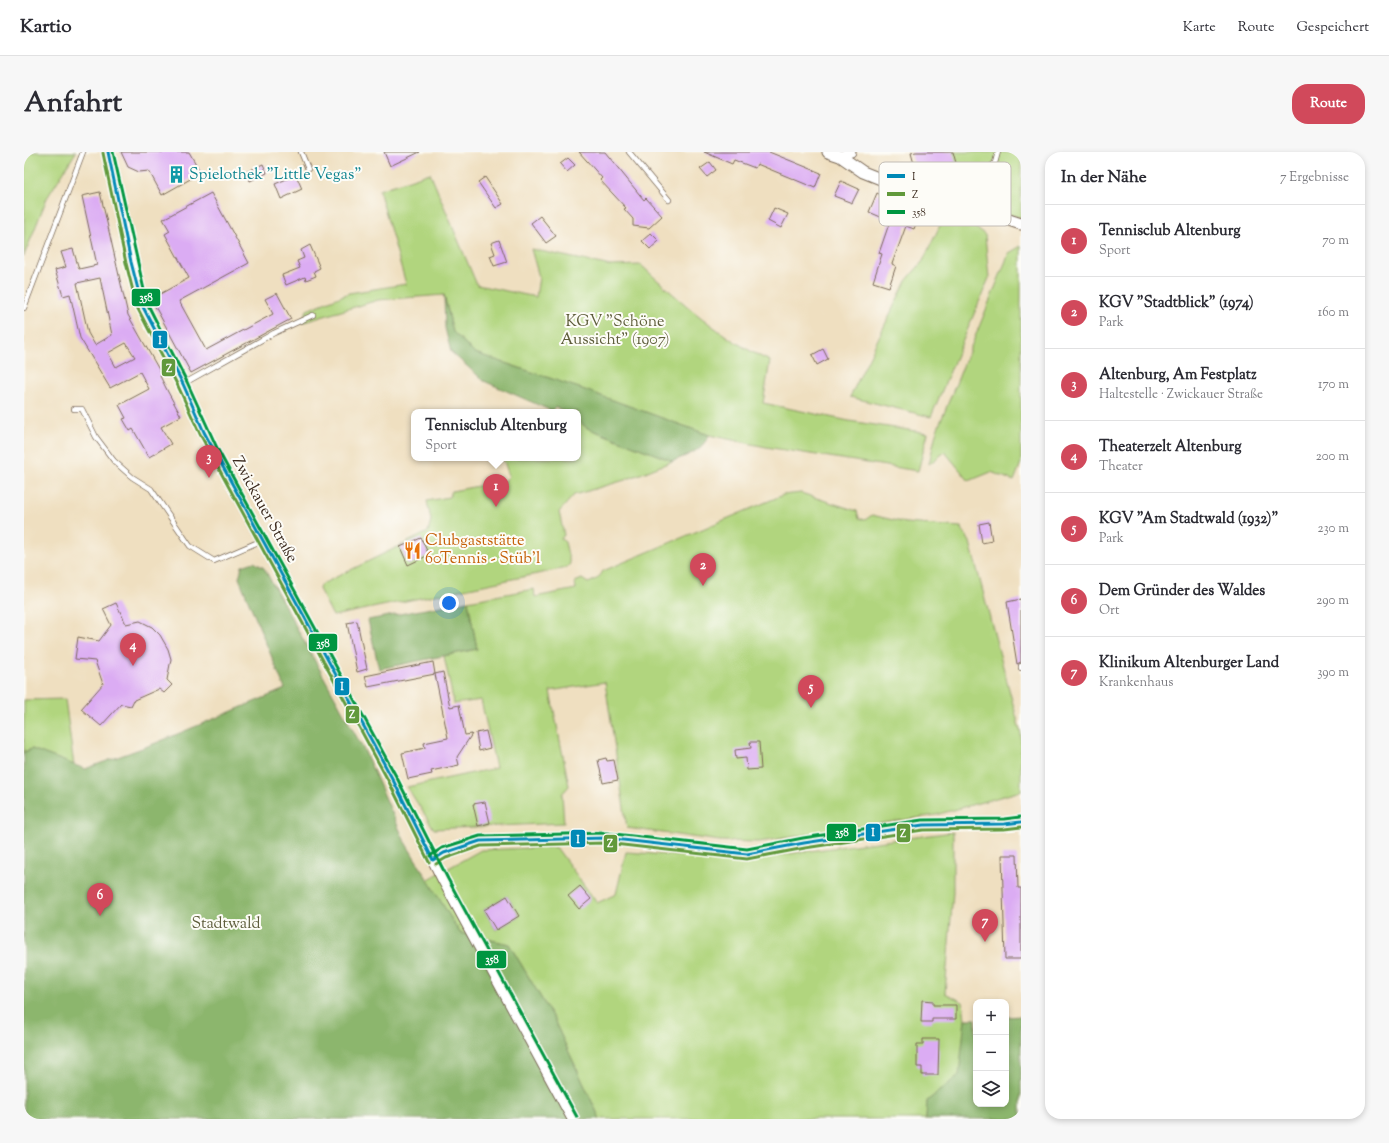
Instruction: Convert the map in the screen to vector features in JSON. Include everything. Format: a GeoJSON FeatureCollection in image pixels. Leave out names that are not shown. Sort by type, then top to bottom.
{"type":"FeatureCollection","features":[{"type":"Feature","properties":{"kind":"street","name":"Zwickauer Straße"},"geometry":{"type":"LineString","coordinates":[[108,152],[142,305],[183,384],[204,432],[390,774],[433,860],[573,1119]]}},
{"type":"Feature","properties":{"kind":"street"},"geometry":{"type":"LineString","coordinates":[[828,152],[840,156],[863,172],[879,178]]}},
{"type":"Feature","properties":{"kind":"street"},"geometry":{"type":"LineString","coordinates":[[840,156],[851,152]]}},
{"type":"Feature","properties":{"kind":"street"},"geometry":{"type":"LineString","coordinates":[[1011,221],[1021,224]]}},
{"type":"Feature","properties":{"kind":"street"},"geometry":{"type":"LineString","coordinates":[[433,860],[444,853],[480,841],[606,838],[747,854],[804,843],[923,825],[1004,824],[1021,822]]}},
{"type":"Feature","properties":{"kind":"lane"},"geometry":{"type":"LineString","coordinates":[[24,308],[83,152]]}},
{"type":"Feature","properties":{"kind":"lane"},"geometry":{"type":"LineString","coordinates":[[301,152],[308,169]]}},
{"type":"Feature","properties":{"kind":"lane"},"geometry":{"type":"LineString","coordinates":[[629,152],[669,200]]}},
{"type":"Feature","properties":{"kind":"lane"},"geometry":{"type":"LineString","coordinates":[[994,162],[998,152]]}},
{"type":"Feature","properties":{"kind":"lane"},"geometry":{"type":"LineString","coordinates":[[183,384],[274,333],[313,315]]}},
{"type":"Feature","properties":{"kind":"lane"},"geometry":{"type":"LineString","coordinates":[[74,409],[82,409],[96,437],[114,461],[151,489],[190,546],[214,561],[263,540]]}},
{"type":"Feature","properties":{"kind":"green space"},"geometry":{"type":"Polygon","coordinates":[[[24,152],[76,152],[47,198],[24,256],[24,152]]]}},
{"type":"Feature","properties":{"kind":"green space"},"geometry":{"type":"Polygon","coordinates":[[[921,152],[1021,152],[1021,218],[1011,215],[1011,162],[924,162],[921,152]]]}},
{"type":"Feature","properties":{"kind":"green space","name":"KGV \"Schöne Aussicht\" (1907)"},"geometry":{"type":"Polygon","coordinates":[[[430,173],[477,285],[536,297],[539,277],[531,249],[611,266],[641,265],[686,305],[718,330],[735,342],[770,361],[763,403],[849,421],[928,433],[918,471],[766,447],[709,435],[582,389],[475,353],[453,332],[444,295],[378,300],[301,323],[307,310],[349,293],[406,284],[379,190],[430,173]]]}},
{"type":"Feature","properties":{"kind":"green space"},"geometry":{"type":"Polygon","coordinates":[[[940,226],[973,226],[985,235],[989,278],[931,417],[850,397],[906,281],[923,261],[940,226]]]}},
{"type":"Feature","properties":{"kind":"green space"},"geometry":{"type":"Polygon","coordinates":[[[1021,246],[1021,463],[1014,481],[991,472],[969,481],[945,452],[929,464],[936,433],[1009,253],[1021,246]]]}},
{"type":"Feature","properties":{"kind":"green space"},"geometry":{"type":"Polygon","coordinates":[[[444,295],[453,332],[475,353],[582,389],[709,435],[703,445],[694,452],[673,461],[587,428],[581,423],[581,409],[560,409],[556,407],[554,409],[547,409],[484,381],[451,352],[445,328],[444,295]]]}},
{"type":"Feature","properties":{"kind":"green space"},"geometry":{"type":"Polygon","coordinates":[[[581,423],[587,428],[673,461],[625,480],[574,495],[559,512],[564,535],[561,539],[565,542],[570,564],[566,568],[333,616],[319,589],[320,585],[428,532],[431,520],[427,501],[449,497],[452,491],[505,481],[509,476],[504,461],[581,461],[581,423]]]}},
{"type":"Feature","properties":{"kind":"green space"},"geometry":{"type":"Polygon","coordinates":[[[801,493],[857,511],[859,518],[865,520],[872,515],[906,523],[961,527],[970,542],[1021,734],[1021,791],[936,815],[759,842],[720,841],[627,828],[605,682],[550,691],[569,786],[562,794],[564,823],[434,829],[407,787],[496,768],[481,700],[454,704],[444,656],[477,649],[468,601],[534,589],[535,597],[576,589],[575,582],[582,579],[588,583],[591,582],[599,577],[603,571],[783,495],[801,493]]]}},
{"type":"Feature","properties":{"kind":"green space","name":"Stadtwald"},"geometry":{"type":"Polygon","coordinates":[[[254,562],[264,568],[365,752],[405,842],[460,933],[509,944],[553,1018],[600,1119],[24,1119],[24,752],[32,749],[85,769],[156,743],[285,689],[239,578],[242,566],[254,562]]]}},
{"type":"Feature","properties":{"kind":"green space"},"geometry":{"type":"Polygon","coordinates":[[[468,601],[477,649],[379,669],[368,620],[468,601]]]}},
{"type":"Feature","properties":{"kind":"green space"},"geometry":{"type":"Polygon","coordinates":[[[65,699],[74,766],[32,749],[24,752],[24,700],[65,699]]]}},
{"type":"Feature","properties":{"kind":"green space"},"geometry":{"type":"Polygon","coordinates":[[[953,832],[953,892],[945,993],[963,1002],[965,1019],[960,1075],[927,1101],[926,1119],[600,1119],[553,1018],[509,944],[460,933],[427,880],[481,850],[556,847],[597,903],[616,894],[626,852],[741,860],[953,832]],[[507,896],[484,910],[496,930],[519,916],[507,896]]]}},
{"type":"Feature","properties":{"kind":"green space"},"geometry":{"type":"Polygon","coordinates":[[[1021,1016],[1021,1119],[926,1119],[927,1101],[959,1075],[965,1019],[973,1019],[973,1107],[1009,1107],[1009,1017],[1021,1016]]]}},
{"type":"Feature","properties":{"kind":"building"},"geometry":{"type":"Polygon","coordinates":[[[121,152],[189,152],[201,173],[162,195],[149,171],[139,172],[128,167],[121,152]]]}},
{"type":"Feature","properties":{"kind":"building"},"geometry":{"type":"Polygon","coordinates":[[[384,152],[420,152],[390,166],[384,152]]]}},
{"type":"Feature","properties":{"kind":"building"},"geometry":{"type":"Polygon","coordinates":[[[579,152],[605,152],[644,200],[646,198],[662,216],[649,228],[633,226],[633,219],[624,209],[626,208],[600,180],[602,178],[579,152]]]}},
{"type":"Feature","properties":{"kind":"building"},"geometry":{"type":"Polygon","coordinates":[[[704,152],[769,152],[821,173],[815,188],[757,164],[755,168],[734,160],[732,164],[704,152]]]}},
{"type":"Feature","properties":{"kind":"building"},"geometry":{"type":"Polygon","coordinates":[[[953,152],[956,162],[913,162],[911,153],[953,152]]]}},
{"type":"Feature","properties":{"kind":"building"},"geometry":{"type":"Polygon","coordinates":[[[568,158],[575,165],[567,172],[560,164],[568,158]]]}},
{"type":"Feature","properties":{"kind":"building"},"geometry":{"type":"Polygon","coordinates":[[[710,162],[716,170],[707,177],[700,169],[710,162]]]}},
{"type":"Feature","properties":{"kind":"building"},"geometry":{"type":"Polygon","coordinates":[[[263,164],[267,173],[250,181],[246,172],[263,164]]]}},
{"type":"Feature","properties":{"kind":"building"},"geometry":{"type":"Polygon","coordinates":[[[296,175],[302,189],[281,199],[275,184],[296,175]]]}},
{"type":"Feature","properties":{"kind":"building"},"geometry":{"type":"Polygon","coordinates":[[[485,177],[503,204],[496,208],[478,182],[485,177]]]}},
{"type":"Feature","properties":{"kind":"building"},"geometry":{"type":"Polygon","coordinates":[[[841,181],[859,189],[852,203],[834,196],[841,181]]]}},
{"type":"Feature","properties":{"kind":"building"},"geometry":{"type":"Polygon","coordinates":[[[100,192],[128,315],[162,375],[160,376],[181,416],[161,427],[171,444],[149,457],[133,429],[130,431],[123,419],[126,418],[119,405],[149,389],[140,372],[110,388],[80,338],[70,294],[63,296],[55,270],[66,267],[61,252],[73,249],[79,269],[97,265],[82,196],[100,192]],[[100,278],[77,283],[88,333],[95,345],[112,335],[100,278]],[[126,343],[108,353],[116,367],[135,357],[126,343]]]}},
{"type":"Feature","properties":{"kind":"building"},"geometry":{"type":"Polygon","coordinates":[[[211,193],[249,263],[179,301],[206,350],[273,314],[265,299],[277,293],[291,319],[191,373],[151,299],[189,278],[165,234],[170,231],[163,219],[211,193]]]}},
{"type":"Feature","properties":{"kind":"building"},"geometry":{"type":"Polygon","coordinates":[[[877,193],[879,194],[879,216],[869,212],[877,193]]]}},
{"type":"Feature","properties":{"kind":"building"},"geometry":{"type":"Polygon","coordinates":[[[774,208],[788,214],[781,228],[768,221],[774,208]]]}},
{"type":"Feature","properties":{"kind":"building"},"geometry":{"type":"Polygon","coordinates":[[[540,216],[556,236],[546,243],[531,223],[540,216]]]}},
{"type":"Feature","properties":{"kind":"building"},"geometry":{"type":"Polygon","coordinates":[[[888,226],[906,226],[892,264],[896,266],[889,287],[873,282],[882,254],[879,253],[888,226]]]}},
{"type":"Feature","properties":{"kind":"building"},"geometry":{"type":"Polygon","coordinates":[[[906,226],[915,226],[914,229],[906,226]]]}},
{"type":"Feature","properties":{"kind":"building"},"geometry":{"type":"Polygon","coordinates":[[[651,233],[659,241],[650,249],[642,241],[651,233]]]}},
{"type":"Feature","properties":{"kind":"building"},"geometry":{"type":"Polygon","coordinates":[[[499,240],[507,262],[494,266],[490,256],[495,254],[491,243],[499,240]]]}},
{"type":"Feature","properties":{"kind":"building"},"geometry":{"type":"Polygon","coordinates":[[[310,245],[320,268],[314,271],[316,276],[306,280],[305,277],[286,285],[282,275],[300,268],[297,261],[304,258],[301,250],[310,245]]]}},
{"type":"Feature","properties":{"kind":"building"},"geometry":{"type":"Polygon","coordinates":[[[823,349],[828,359],[817,365],[812,355],[823,349]]]}},
{"type":"Feature","properties":{"kind":"building"},"geometry":{"type":"Polygon","coordinates":[[[989,522],[992,541],[982,543],[979,524],[989,522]]]}},
{"type":"Feature","properties":{"kind":"building"},"geometry":{"type":"Polygon","coordinates":[[[421,538],[429,555],[408,565],[400,547],[421,538]]]}},
{"type":"Feature","properties":{"kind":"building"},"geometry":{"type":"Polygon","coordinates":[[[1021,599],[1021,662],[1017,664],[1007,602],[1021,599]]]}},
{"type":"Feature","properties":{"kind":"building"},"geometry":{"type":"Polygon","coordinates":[[[116,603],[126,624],[140,621],[152,627],[160,635],[168,649],[171,659],[167,680],[172,685],[164,693],[159,689],[134,700],[131,706],[121,704],[101,726],[81,709],[103,684],[95,661],[75,659],[78,637],[99,641],[111,625],[103,609],[116,603]]]}},
{"type":"Feature","properties":{"kind":"building"},"geometry":{"type":"Polygon","coordinates":[[[357,621],[367,669],[357,672],[347,623],[357,621]]]}},
{"type":"Feature","properties":{"kind":"building"},"geometry":{"type":"Polygon","coordinates":[[[433,662],[435,674],[368,687],[365,676],[433,662]]]}},
{"type":"Feature","properties":{"kind":"building"},"geometry":{"type":"Polygon","coordinates":[[[443,672],[450,707],[459,705],[465,735],[472,734],[457,757],[459,765],[431,771],[432,774],[408,779],[402,753],[425,748],[424,743],[448,738],[435,674],[443,672]]]}},
{"type":"Feature","properties":{"kind":"building"},"geometry":{"type":"Polygon","coordinates":[[[486,731],[490,748],[479,751],[476,733],[486,731]]]}},
{"type":"Feature","properties":{"kind":"building"},"geometry":{"type":"Polygon","coordinates":[[[750,742],[759,742],[761,769],[747,770],[746,758],[736,759],[735,750],[751,748],[750,742]]]}},
{"type":"Feature","properties":{"kind":"building"},"geometry":{"type":"Polygon","coordinates":[[[606,758],[607,761],[614,760],[618,780],[603,783],[598,760],[606,758]]]}},
{"type":"Feature","properties":{"kind":"building"},"geometry":{"type":"Polygon","coordinates":[[[485,802],[490,823],[478,826],[473,804],[485,802]]]}},
{"type":"Feature","properties":{"kind":"building"},"geometry":{"type":"Polygon","coordinates":[[[1002,855],[1017,855],[1018,888],[1021,888],[1021,959],[1005,959],[1002,855]]]}},
{"type":"Feature","properties":{"kind":"building"},"geometry":{"type":"Polygon","coordinates":[[[580,886],[591,899],[579,909],[568,896],[580,886]]]}},
{"type":"Feature","properties":{"kind":"building"},"geometry":{"type":"Polygon","coordinates":[[[507,896],[519,916],[496,930],[484,910],[507,896]]]}},
{"type":"Feature","properties":{"kind":"building"},"geometry":{"type":"Polygon","coordinates":[[[922,1000],[933,1001],[933,1005],[956,1005],[956,1019],[932,1019],[932,1022],[921,1022],[922,1000]]]}},
{"type":"Feature","properties":{"kind":"building"},"geometry":{"type":"Polygon","coordinates":[[[923,1039],[939,1039],[938,1075],[922,1075],[922,1067],[917,1067],[917,1044],[923,1044],[923,1039]]]}},
{"type":"Feature","properties":{"kind":"transit line","name":"I"},"geometry":{"type":"LineString","coordinates":[[108,152],[131,262],[142,305],[183,384],[204,432],[393,780],[433,860]]}},
{"type":"Feature","properties":{"kind":"transit line","name":"358"},"geometry":{"type":"LineString","coordinates":[[113,152],[147,303],[187,382],[218,450],[397,778],[448,879],[577,1117]]}},
{"type":"Feature","properties":{"kind":"transit line","name":"Z"},"geometry":{"type":"LineString","coordinates":[[103,153],[126,263],[137,307],[178,386],[200,434],[389,782],[429,862]]}},
{"type":"Feature","properties":{"kind":"transit line","name":"358"},"geometry":{"type":"LineString","coordinates":[[430,856],[442,848],[480,836],[606,833],[747,849],[803,838],[922,820],[1004,819],[1020,817]]}},
{"type":"Feature","properties":{"kind":"transit line","name":"I"},"geometry":{"type":"LineString","coordinates":[[433,860],[444,853],[480,841],[605,838],[747,854],[804,843],[923,825],[1004,824],[1021,822]]}},
{"type":"Feature","properties":{"kind":"transit line","name":"Z"},"geometry":{"type":"LineString","coordinates":[[436,864],[446,858],[481,846],[605,843],[747,859],[805,848],[923,830],[1004,829],[1021,827]]}},
{"type":"Feature","properties":{"kind":"place","name":"Spielothek \"Little Vegas\""},"geometry":{"type":"Point","coordinates":[176,175]}},
{"type":"Feature","properties":{"kind":"place","name":"Altenburg, Am Festplatz"},"geometry":{"type":"Point","coordinates":[209,478]}},
{"type":"Feature","properties":{"kind":"place","name":"Tennisclub Altenburg"},"geometry":{"type":"Point","coordinates":[496,507]}},
{"type":"Feature","properties":{"kind":"place","name":"Clubgaststätte 60Tennis - Stüb'l"},"geometry":{"type":"Point","coordinates":[412,550]}},
{"type":"Feature","properties":{"kind":"place","name":"KGV \"Stadtblick\" (1974)"},"geometry":{"type":"Point","coordinates":[703,586]}},
{"type":"Feature","properties":{"kind":"place","name":"Theaterzelt Altenburg"},"geometry":{"type":"Point","coordinates":[133,666]}},
{"type":"Feature","properties":{"kind":"place","name":"KGV \"Am Stadtwald (1932)\""},"geometry":{"type":"Point","coordinates":[811,708]}},
{"type":"Feature","properties":{"kind":"place","name":"Dem Gründer des Waldes"},"geometry":{"type":"Point","coordinates":[100,916]}},
{"type":"Feature","properties":{"kind":"place","name":"Klinikum Altenburger Land"},"geometry":{"type":"Point","coordinates":[985,942]}}]}
